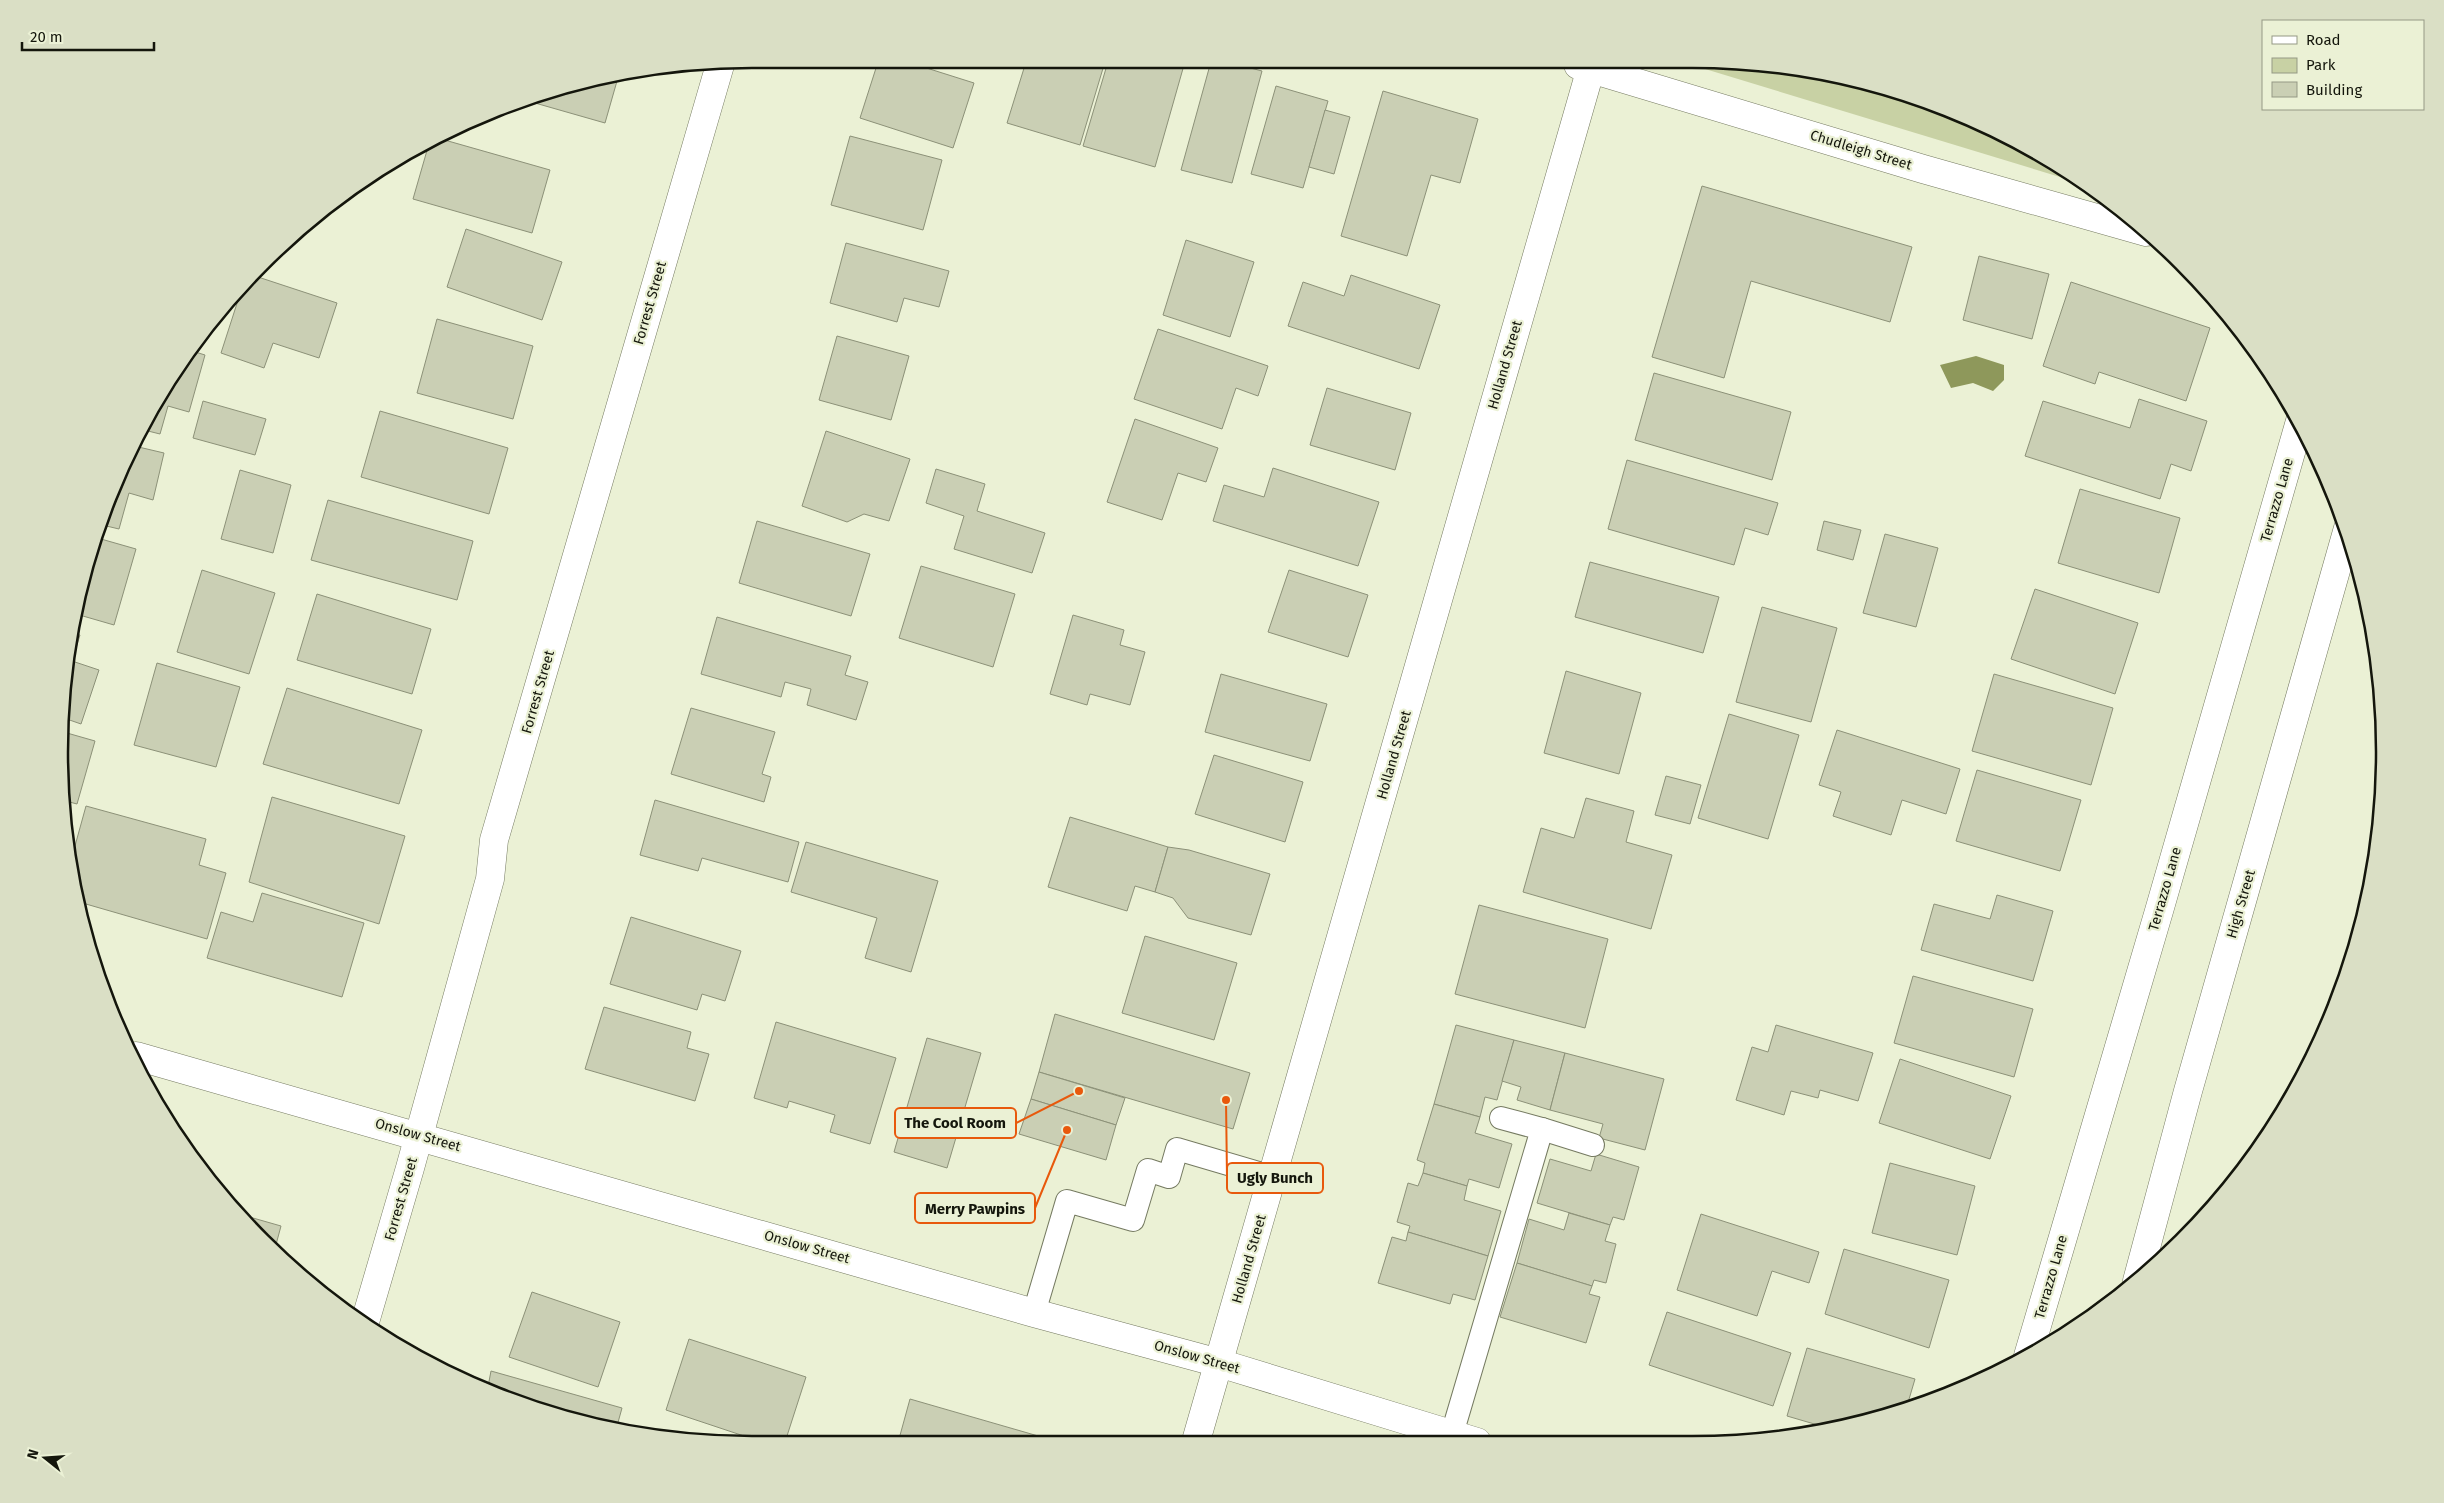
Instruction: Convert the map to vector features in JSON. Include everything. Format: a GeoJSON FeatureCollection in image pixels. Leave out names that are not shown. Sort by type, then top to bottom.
{"type":"FeatureCollection","features":[{"type":"Feature","properties":{"kind":"main road","name":"Holland Street"},"geometry":{"type":"LineString","coordinates":[[1197,1436],[1220,1363],[1583,68]]}},
{"type":"Feature","properties":{"kind":"main road","name":"Chudleigh Street"},"geometry":{"type":"LineString","coordinates":[[1591,68],[1913,166],[2132,228]]}},
{"type":"Feature","properties":{"kind":"main road","name":"Forrest Street"},"geometry":{"type":"LineString","coordinates":[[367,1317],[420,1135],[490,879],[494,840],[719,69]]}},
{"type":"Feature","properties":{"kind":"main road","name":"Terrazzo Lane"},"geometry":{"type":"LineString","coordinates":[[2031,1346],[2297,432]]}},
{"type":"Feature","properties":{"kind":"main road","name":"High Street"},"geometry":{"type":"LineString","coordinates":[[2140,1268],[2188,1091],[2344,544]]}},
{"type":"Feature","properties":{"kind":"main road","name":"Onslow Street"},"geometry":{"type":"LineString","coordinates":[[140,1057],[420,1135],[1034,1313],[1220,1363],[1458,1436]]}},
{"type":"Feature","properties":{"kind":"lane"},"geometry":{"type":"LineString","coordinates":[[1502,1118],[1593,1145]]}},
{"type":"Feature","properties":{"kind":"lane"},"geometry":{"type":"LineString","coordinates":[[1452,1434],[1542,1130]]}},
{"type":"Feature","properties":{"kind":"lane"},"geometry":{"type":"LineString","coordinates":[[1034,1313],[1067,1201],[1133,1220],[1148,1170],[1168,1177],[1177,1149],[1272,1177]]}},
{"type":"Feature","properties":{"kind":"green space"},"geometry":{"type":"Polygon","coordinates":[[[1703,68],[1782,73],[1870,91],[1912,104],[1995,138],[2035,159],[2067,179],[1703,68]]]}},
{"type":"Feature","properties":{"kind":"shaded area"},"geometry":{"type":"Polygon","coordinates":[[[1976,356],[2004,365],[2004,380],[1993,391],[1973,383],[1951,388],[1940,365],[1976,356]]]}},
{"type":"Feature","properties":{"kind":"building"},"geometry":{"type":"Polygon","coordinates":[[[876,68],[926,68],[974,83],[953,148],[860,118],[876,68]]]}},
{"type":"Feature","properties":{"kind":"building"},"geometry":{"type":"Polygon","coordinates":[[[1024,68],[1103,68],[1080,145],[1007,123],[1024,68]]]}},
{"type":"Feature","properties":{"kind":"building"},"geometry":{"type":"Polygon","coordinates":[[[1106,68],[1183,68],[1155,167],[1083,146],[1106,68]]]}},
{"type":"Feature","properties":{"kind":"building"},"geometry":{"type":"Polygon","coordinates":[[[1209,68],[1250,68],[1262,71],[1232,183],[1181,170],[1209,68]]]}},
{"type":"Feature","properties":{"kind":"building"},"geometry":{"type":"Polygon","coordinates":[[[617,81],[605,123],[535,103],[574,91],[617,81]]]}},
{"type":"Feature","properties":{"kind":"building"},"geometry":{"type":"Polygon","coordinates":[[[1276,86],[1328,101],[1303,188],[1251,174],[1276,86]]]}},
{"type":"Feature","properties":{"kind":"building"},"geometry":{"type":"Polygon","coordinates":[[[1383,91],[1478,119],[1460,183],[1431,175],[1407,256],[1341,236],[1383,91]]]}},
{"type":"Feature","properties":{"kind":"building"},"geometry":{"type":"Polygon","coordinates":[[[1325,110],[1350,117],[1334,174],[1309,167],[1325,110]]]}},
{"type":"Feature","properties":{"kind":"building"},"geometry":{"type":"Polygon","coordinates":[[[850,136],[942,160],[923,230],[831,205],[850,136]]]}},
{"type":"Feature","properties":{"kind":"building"},"geometry":{"type":"Polygon","coordinates":[[[445,140],[550,170],[532,233],[413,199],[427,149],[445,140]]]}},
{"type":"Feature","properties":{"kind":"building"},"geometry":{"type":"Polygon","coordinates":[[[1702,186],[1912,247],[1890,322],[1751,281],[1724,378],[1652,357],[1702,186]]]}},
{"type":"Feature","properties":{"kind":"building"},"geometry":{"type":"Polygon","coordinates":[[[466,229],[562,262],[542,320],[447,287],[466,229]]]}},
{"type":"Feature","properties":{"kind":"building"},"geometry":{"type":"Polygon","coordinates":[[[1186,240],[1254,262],[1230,337],[1163,315],[1186,240]]]}},
{"type":"Feature","properties":{"kind":"building"},"geometry":{"type":"Polygon","coordinates":[[[846,243],[949,271],[939,307],[904,298],[897,322],[830,303],[846,243]]]}},
{"type":"Feature","properties":{"kind":"building"},"geometry":{"type":"Polygon","coordinates":[[[1979,256],[2049,274],[2032,339],[1963,320],[1979,256]]]}},
{"type":"Feature","properties":{"kind":"building"},"geometry":{"type":"Polygon","coordinates":[[[1351,275],[1440,305],[1419,369],[1288,326],[1303,282],[1344,296],[1351,275]]]}},
{"type":"Feature","properties":{"kind":"building"},"geometry":{"type":"Polygon","coordinates":[[[259,277],[337,303],[319,358],[273,343],[264,368],[221,353],[238,300],[259,277]]]}},
{"type":"Feature","properties":{"kind":"building"},"geometry":{"type":"Polygon","coordinates":[[[2071,282],[2210,328],[2186,401],[2099,372],[2095,384],[2043,366],[2071,282]]]}},
{"type":"Feature","properties":{"kind":"building"},"geometry":{"type":"Polygon","coordinates":[[[437,319],[533,346],[513,419],[417,393],[437,319]]]}},
{"type":"Feature","properties":{"kind":"building"},"geometry":{"type":"Polygon","coordinates":[[[1158,329],[1268,366],[1258,396],[1236,388],[1222,429],[1134,399],[1158,329]]]}},
{"type":"Feature","properties":{"kind":"building"},"geometry":{"type":"Polygon","coordinates":[[[837,336],[909,356],[891,420],[819,400],[837,336]]]}},
{"type":"Feature","properties":{"kind":"building"},"geometry":{"type":"Polygon","coordinates":[[[196,352],[205,355],[189,412],[168,406],[160,434],[148,431],[159,409],[196,352]]]}},
{"type":"Feature","properties":{"kind":"building"},"geometry":{"type":"Polygon","coordinates":[[[1654,373],[1791,412],[1772,480],[1635,440],[1654,373]]]}},
{"type":"Feature","properties":{"kind":"building"},"geometry":{"type":"Polygon","coordinates":[[[1327,388],[1411,413],[1395,470],[1310,445],[1327,388]]]}},
{"type":"Feature","properties":{"kind":"building"},"geometry":{"type":"Polygon","coordinates":[[[2139,399],[2207,421],[2191,471],[2171,464],[2160,499],[2025,456],[2043,401],[2130,428],[2139,399]]]}},
{"type":"Feature","properties":{"kind":"building"},"geometry":{"type":"Polygon","coordinates":[[[203,401],[266,419],[255,455],[193,438],[203,401]]]}},
{"type":"Feature","properties":{"kind":"building"},"geometry":{"type":"Polygon","coordinates":[[[380,411],[508,448],[489,514],[361,477],[380,411]]]}},
{"type":"Feature","properties":{"kind":"building"},"geometry":{"type":"Polygon","coordinates":[[[1135,419],[1218,448],[1206,482],[1178,473],[1162,520],[1107,502],[1135,419]]]}},
{"type":"Feature","properties":{"kind":"building"},"geometry":{"type":"Polygon","coordinates":[[[826,431],[910,459],[889,521],[864,514],[847,522],[802,506],[826,431]]]}},
{"type":"Feature","properties":{"kind":"building"},"geometry":{"type":"Polygon","coordinates":[[[139,447],[164,453],[153,500],[129,493],[119,529],[106,526],[139,447]]]}},
{"type":"Feature","properties":{"kind":"building"},"geometry":{"type":"Polygon","coordinates":[[[1627,460],[1778,503],[1768,535],[1745,528],[1734,565],[1608,529],[1627,460]]]}},
{"type":"Feature","properties":{"kind":"building"},"geometry":{"type":"Polygon","coordinates":[[[1273,468],[1379,502],[1358,566],[1213,521],[1224,485],[1264,497],[1273,468]]]}},
{"type":"Feature","properties":{"kind":"building"},"geometry":{"type":"Polygon","coordinates":[[[936,469],[985,484],[977,511],[1045,533],[1032,573],[954,549],[964,516],[926,503],[936,469]]]}},
{"type":"Feature","properties":{"kind":"building"},"geometry":{"type":"Polygon","coordinates":[[[240,470],[291,485],[273,553],[221,539],[240,470]]]}},
{"type":"Feature","properties":{"kind":"building"},"geometry":{"type":"Polygon","coordinates":[[[2080,489],[2180,518],[2159,593],[2058,563],[2080,489]]]}},
{"type":"Feature","properties":{"kind":"building"},"geometry":{"type":"Polygon","coordinates":[[[328,500],[473,541],[457,600],[311,560],[328,500]]]}},
{"type":"Feature","properties":{"kind":"building"},"geometry":{"type":"Polygon","coordinates":[[[757,521],[870,554],[851,616],[739,583],[757,521]]]}},
{"type":"Feature","properties":{"kind":"building"},"geometry":{"type":"Polygon","coordinates":[[[1824,521],[1861,530],[1853,560],[1817,550],[1824,521]]]}},
{"type":"Feature","properties":{"kind":"building"},"geometry":{"type":"Polygon","coordinates":[[[1885,534],[1938,548],[1916,627],[1863,613],[1885,534]]]}},
{"type":"Feature","properties":{"kind":"building"},"geometry":{"type":"Polygon","coordinates":[[[102,539],[136,549],[114,625],[82,616],[91,574],[102,539]]]}},
{"type":"Feature","properties":{"kind":"building"},"geometry":{"type":"Polygon","coordinates":[[[1590,562],[1719,597],[1703,653],[1575,617],[1590,562]]]}},
{"type":"Feature","properties":{"kind":"building"},"geometry":{"type":"Polygon","coordinates":[[[921,566],[1015,594],[993,667],[899,638],[921,566]]]}},
{"type":"Feature","properties":{"kind":"building"},"geometry":{"type":"Polygon","coordinates":[[[202,570],[275,593],[249,674],[177,652],[202,570]]]}},
{"type":"Feature","properties":{"kind":"building"},"geometry":{"type":"Polygon","coordinates":[[[1289,570],[1368,595],[1348,657],[1268,632],[1289,570]]]}},
{"type":"Feature","properties":{"kind":"building"},"geometry":{"type":"Polygon","coordinates":[[[2035,589],[2138,623],[2115,694],[2011,659],[2035,589]]]}},
{"type":"Feature","properties":{"kind":"building"},"geometry":{"type":"Polygon","coordinates":[[[317,594],[431,629],[412,694],[297,660],[317,594]]]}},
{"type":"Feature","properties":{"kind":"building"},"geometry":{"type":"Polygon","coordinates":[[[1762,607],[1837,628],[1811,722],[1736,702],[1762,607]]]}},
{"type":"Feature","properties":{"kind":"building"},"geometry":{"type":"Polygon","coordinates":[[[1073,615],[1124,630],[1120,645],[1145,652],[1130,705],[1090,694],[1087,705],[1050,694],[1073,615]]]}},
{"type":"Feature","properties":{"kind":"building"},"geometry":{"type":"Polygon","coordinates":[[[717,617],[851,656],[845,675],[868,682],[856,720],[807,705],[811,689],[785,682],[781,697],[701,674],[717,617]]]}},
{"type":"Feature","properties":{"kind":"building"},"geometry":{"type":"Polygon","coordinates":[[[78,635],[80,635],[75,652],[78,635]]]}},
{"type":"Feature","properties":{"kind":"building"},"geometry":{"type":"Polygon","coordinates":[[[73,661],[99,670],[81,724],[69,720],[73,661]]]}},
{"type":"Feature","properties":{"kind":"building"},"geometry":{"type":"Polygon","coordinates":[[[157,663],[240,687],[216,767],[134,745],[157,663]]]}},
{"type":"Feature","properties":{"kind":"building"},"geometry":{"type":"Polygon","coordinates":[[[1566,671],[1641,693],[1619,774],[1544,753],[1566,671]]]}},
{"type":"Feature","properties":{"kind":"building"},"geometry":{"type":"Polygon","coordinates":[[[1221,674],[1327,704],[1310,761],[1205,732],[1221,674]]]}},
{"type":"Feature","properties":{"kind":"building"},"geometry":{"type":"Polygon","coordinates":[[[1994,674],[2113,708],[2091,785],[1972,751],[1994,674]]]}},
{"type":"Feature","properties":{"kind":"building"},"geometry":{"type":"Polygon","coordinates":[[[287,688],[422,730],[399,804],[263,764],[287,688]]]}},
{"type":"Feature","properties":{"kind":"building"},"geometry":{"type":"Polygon","coordinates":[[[691,708],[775,732],[762,774],[771,777],[764,802],[671,774],[691,708]]]}},
{"type":"Feature","properties":{"kind":"building"},"geometry":{"type":"Polygon","coordinates":[[[1729,714],[1799,735],[1768,839],[1698,818],[1729,714]]]}},
{"type":"Feature","properties":{"kind":"building"},"geometry":{"type":"Polygon","coordinates":[[[1837,730],[1960,769],[1946,814],[1902,800],[1891,835],[1833,816],[1841,792],[1819,785],[1837,730]]]}},
{"type":"Feature","properties":{"kind":"building"},"geometry":{"type":"Polygon","coordinates":[[[68,733],[95,741],[77,804],[70,802],[68,733]]]}},
{"type":"Feature","properties":{"kind":"building"},"geometry":{"type":"Polygon","coordinates":[[[1214,755],[1303,782],[1285,842],[1195,814],[1214,755]]]}},
{"type":"Feature","properties":{"kind":"building"},"geometry":{"type":"Polygon","coordinates":[[[1977,770],[2081,800],[2060,871],[1956,841],[1977,770]]]}},
{"type":"Feature","properties":{"kind":"building"},"geometry":{"type":"Polygon","coordinates":[[[1666,776],[1701,785],[1690,824],[1655,815],[1666,776]]]}},
{"type":"Feature","properties":{"kind":"building"},"geometry":{"type":"Polygon","coordinates":[[[272,797],[405,836],[379,924],[249,882],[272,797]]]}},
{"type":"Feature","properties":{"kind":"building"},"geometry":{"type":"Polygon","coordinates":[[[1586,798],[1634,811],[1626,842],[1672,855],[1651,929],[1523,892],[1541,828],[1574,838],[1586,798]]]}},
{"type":"Feature","properties":{"kind":"building"},"geometry":{"type":"Polygon","coordinates":[[[655,800],[799,842],[788,882],[702,858],[698,871],[640,855],[655,800]]]}},
{"type":"Feature","properties":{"kind":"building"},"geometry":{"type":"Polygon","coordinates":[[[86,806],[206,839],[199,865],[226,873],[207,939],[85,904],[74,848],[86,806]]]}},
{"type":"Feature","properties":{"kind":"building"},"geometry":{"type":"Polygon","coordinates":[[[1070,817],[1168,847],[1155,892],[1135,886],[1127,911],[1048,887],[1070,817]]]}},
{"type":"Feature","properties":{"kind":"building"},"geometry":{"type":"Polygon","coordinates":[[[806,842],[938,881],[911,972],[865,958],[877,918],[791,892],[806,842]]]}},
{"type":"Feature","properties":{"kind":"building"},"geometry":{"type":"Polygon","coordinates":[[[1168,847],[1189,850],[1270,874],[1251,935],[1188,918],[1173,898],[1155,892],[1168,847]]]}},
{"type":"Feature","properties":{"kind":"building"},"geometry":{"type":"Polygon","coordinates":[[[262,893],[364,923],[342,997],[207,958],[221,912],[253,922],[262,893]]]}},
{"type":"Feature","properties":{"kind":"building"},"geometry":{"type":"Polygon","coordinates":[[[1997,895],[2053,911],[2033,981],[1921,950],[1934,904],[1990,919],[1997,895]]]}},
{"type":"Feature","properties":{"kind":"building"},"geometry":{"type":"Polygon","coordinates":[[[1479,905],[1608,939],[1585,1028],[1455,994],[1479,905]]]}},
{"type":"Feature","properties":{"kind":"building"},"geometry":{"type":"Polygon","coordinates":[[[631,917],[741,951],[725,1001],[702,994],[697,1010],[610,984],[631,917]]]}},
{"type":"Feature","properties":{"kind":"building"},"geometry":{"type":"Polygon","coordinates":[[[1145,936],[1237,963],[1214,1040],[1122,1013],[1145,936]]]}},
{"type":"Feature","properties":{"kind":"building"},"geometry":{"type":"Polygon","coordinates":[[[1913,976],[2033,1009],[2014,1077],[1894,1043],[1913,976]]]}},
{"type":"Feature","properties":{"kind":"building"},"geometry":{"type":"Polygon","coordinates":[[[604,1007],[691,1032],[687,1048],[709,1054],[695,1101],[585,1069],[604,1007]]]}},
{"type":"Feature","properties":{"kind":"building"},"geometry":{"type":"Polygon","coordinates":[[[1055,1014],[1250,1073],[1233,1129],[1039,1072],[1055,1014]]]}},
{"type":"Feature","properties":{"kind":"building"},"geometry":{"type":"Polygon","coordinates":[[[776,1022],[896,1058],[870,1144],[830,1132],[835,1115],[789,1101],[787,1108],[754,1098],[776,1022]]]}},
{"type":"Feature","properties":{"kind":"building"},"geometry":{"type":"Polygon","coordinates":[[[1456,1025],[1514,1040],[1497,1100],[1485,1097],[1480,1117],[1434,1104],[1456,1025]]]}},
{"type":"Feature","properties":{"kind":"building"},"geometry":{"type":"Polygon","coordinates":[[[1776,1025],[1873,1053],[1858,1101],[1820,1090],[1818,1098],[1791,1091],[1784,1115],[1736,1100],[1752,1047],[1768,1052],[1776,1025]]]}},
{"type":"Feature","properties":{"kind":"building"},"geometry":{"type":"Polygon","coordinates":[[[927,1038],[981,1053],[947,1168],[894,1152],[927,1038]]]}},
{"type":"Feature","properties":{"kind":"building"},"geometry":{"type":"Polygon","coordinates":[[[1514,1040],[1565,1053],[1550,1110],[1517,1100],[1521,1087],[1502,1081],[1514,1040]]]}},
{"type":"Feature","properties":{"kind":"building"},"geometry":{"type":"Polygon","coordinates":[[[1565,1053],[1664,1079],[1645,1150],[1599,1138],[1603,1124],[1550,1110],[1565,1053]]]}},
{"type":"Feature","properties":{"kind":"building"},"geometry":{"type":"Polygon","coordinates":[[[1900,1059],[2011,1096],[1990,1159],[1879,1123],[1900,1059]]]}},
{"type":"Feature","properties":{"kind":"building"},"geometry":{"type":"Polygon","coordinates":[[[1039,1072],[1125,1098],[1116,1125],[1031,1099],[1039,1072]]]}},
{"type":"Feature","properties":{"kind":"building"},"geometry":{"type":"Polygon","coordinates":[[[1031,1099],[1116,1125],[1106,1160],[1019,1134],[1031,1099]]]}},
{"type":"Feature","properties":{"kind":"building"},"geometry":{"type":"Polygon","coordinates":[[[1434,1104],[1480,1117],[1475,1133],[1512,1144],[1499,1188],[1469,1179],[1467,1186],[1423,1173],[1425,1163],[1417,1160],[1434,1104]]]}},
{"type":"Feature","properties":{"kind":"building"},"geometry":{"type":"Polygon","coordinates":[[[1596,1154],[1639,1167],[1624,1220],[1613,1217],[1610,1225],[1537,1203],[1550,1159],[1591,1171],[1596,1154]]]}},
{"type":"Feature","properties":{"kind":"building"},"geometry":{"type":"Polygon","coordinates":[[[1890,1163],[1975,1186],[1957,1255],[1872,1233],[1890,1163]]]}},
{"type":"Feature","properties":{"kind":"building"},"geometry":{"type":"Polygon","coordinates":[[[1423,1173],[1467,1186],[1464,1200],[1501,1211],[1488,1256],[1408,1232],[1410,1226],[1397,1222],[1408,1183],[1418,1186],[1423,1173]]]}},
{"type":"Feature","properties":{"kind":"building"},"geometry":{"type":"Polygon","coordinates":[[[1569,1213],[1610,1225],[1605,1241],[1616,1244],[1606,1283],[1594,1280],[1592,1286],[1517,1263],[1529,1219],[1564,1230],[1569,1213]]]}},
{"type":"Feature","properties":{"kind":"building"},"geometry":{"type":"Polygon","coordinates":[[[1701,1214],[1819,1252],[1809,1283],[1772,1271],[1757,1316],[1677,1290],[1701,1214]]]}},
{"type":"Feature","properties":{"kind":"building"},"geometry":{"type":"Polygon","coordinates":[[[252,1218],[281,1226],[276,1243],[252,1218]]]}},
{"type":"Feature","properties":{"kind":"building"},"geometry":{"type":"Polygon","coordinates":[[[1408,1232],[1488,1256],[1475,1300],[1453,1294],[1450,1304],[1378,1283],[1392,1237],[1406,1241],[1408,1232]]]}},
{"type":"Feature","properties":{"kind":"building"},"geometry":{"type":"Polygon","coordinates":[[[1844,1249],[1949,1280],[1929,1348],[1825,1314],[1844,1249]]]}},
{"type":"Feature","properties":{"kind":"building"},"geometry":{"type":"Polygon","coordinates":[[[1517,1263],[1592,1286],[1589,1294],[1600,1297],[1586,1343],[1500,1317],[1517,1263]]]}},
{"type":"Feature","properties":{"kind":"building"},"geometry":{"type":"Polygon","coordinates":[[[532,1292],[620,1322],[598,1387],[509,1357],[532,1292]]]}},
{"type":"Feature","properties":{"kind":"building"},"geometry":{"type":"Polygon","coordinates":[[[1667,1312],[1791,1353],[1773,1406],[1649,1365],[1667,1312]]]}},
{"type":"Feature","properties":{"kind":"building"},"geometry":{"type":"Polygon","coordinates":[[[689,1339],[806,1377],[787,1436],[743,1436],[666,1410],[689,1339]]]}},
{"type":"Feature","properties":{"kind":"building"},"geometry":{"type":"Polygon","coordinates":[[[1807,1348],[1915,1379],[1909,1400],[1870,1412],[1815,1424],[1787,1416],[1807,1348]]]}},
{"type":"Feature","properties":{"kind":"building"},"geometry":{"type":"Polygon","coordinates":[[[491,1371],[622,1408],[618,1422],[574,1412],[489,1382],[491,1371]]]}},
{"type":"Feature","properties":{"kind":"building"},"geometry":{"type":"Polygon","coordinates":[[[910,1399],[1038,1436],[900,1436],[910,1399]]]}},
{"type":"Feature","properties":{"kind":"place","name":"The Cool Room"},"geometry":{"type":"Point","coordinates":[1079,1091]}},
{"type":"Feature","properties":{"kind":"place","name":"Ugly Bunch"},"geometry":{"type":"Point","coordinates":[1226,1100]}},
{"type":"Feature","properties":{"kind":"place","name":"Merry Pawpins"},"geometry":{"type":"Point","coordinates":[1067,1130]}}]}
